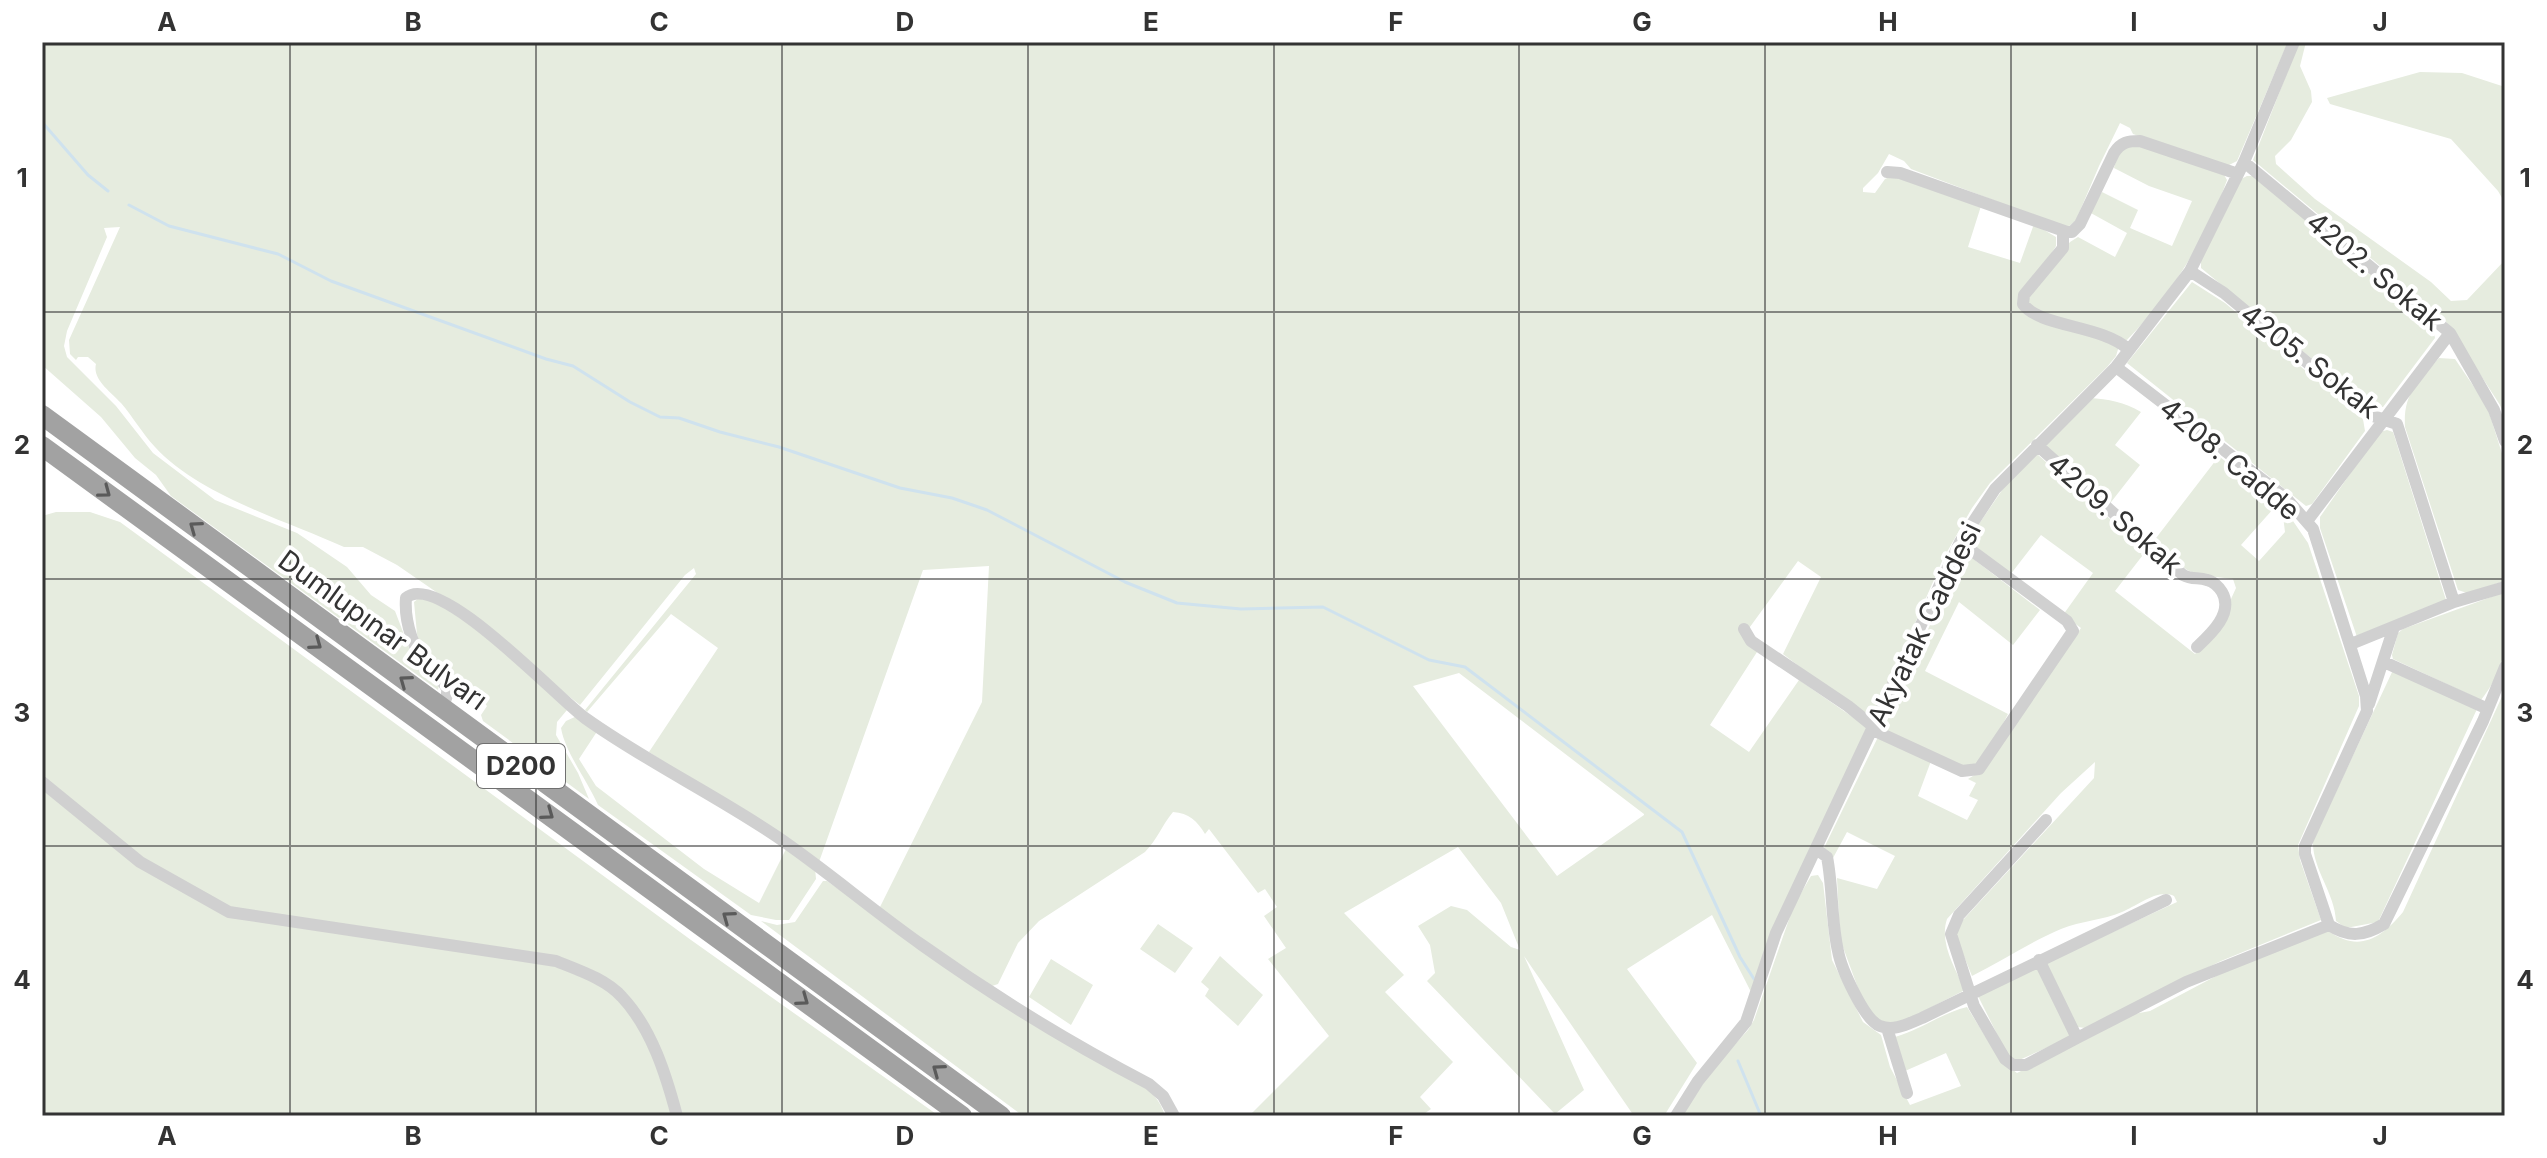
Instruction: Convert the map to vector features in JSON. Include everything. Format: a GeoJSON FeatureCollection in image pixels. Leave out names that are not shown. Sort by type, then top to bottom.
{"type":"FeatureCollection","features":[{"type":"Feature","properties":{"kind":"highway","name":"Dumlupınar Bulvarı"},"geometry":{"type":"LineString","coordinates":[[42,415],[1001,1116]]}},
{"type":"Feature","properties":{"kind":"highway","name":"Dumlupınar Bulvarı"},"geometry":{"type":"LineString","coordinates":[[42,446],[962,1116]]}},
{"type":"Feature","properties":{"kind":"street","name":"Akyatak Caddesi"},"geometry":{"type":"LineString","coordinates":[[1676,1116],[1698,1081],[1746,1022],[1776,933],[1960,542],[1995,489],[2116,367],[2190,271],[2241,168],[2294,42]]}},
{"type":"Feature","properties":{"kind":"street"},"geometry":{"type":"LineString","coordinates":[[1887,172],[1900,173],[2072,232],[2080,224],[2114,153],[2119,145],[2128,141],[2140,141],[2241,168]]}},
{"type":"Feature","properties":{"kind":"street","name":"4202. Sokak"},"geometry":{"type":"LineString","coordinates":[[2241,168],[2450,333],[2494,410],[2505,441]]}},
{"type":"Feature","properties":{"kind":"street"},"geometry":{"type":"LineString","coordinates":[[2063,231],[2063,248],[2024,295],[2023,304],[2033,313],[2110,336],[2128,349]]}},
{"type":"Feature","properties":{"kind":"street","name":"4205. Sokak"},"geometry":{"type":"LineString","coordinates":[[2190,271],[2224,293],[2370,415],[2397,424],[2454,602]]}},
{"type":"Feature","properties":{"kind":"street"},"geometry":{"type":"LineString","coordinates":[[2307,521],[2450,333]]}},
{"type":"Feature","properties":{"kind":"street","name":"4208. Cadde"},"geometry":{"type":"LineString","coordinates":[[2116,367],[2285,497],[2313,529],[2351,644],[2366,696],[2367,711]]}},
{"type":"Feature","properties":{"kind":"street","name":"4209. Sokak"},"geometry":{"type":"LineString","coordinates":[[2037,445],[2183,575],[2190,579],[2208,580],[2220,590],[2224,605],[2222,619],[2197,647]]}},
{"type":"Feature","properties":{"kind":"street"},"geometry":{"type":"LineString","coordinates":[[1744,629],[1751,641],[1874,729],[1962,771],[1979,769],[2073,631],[2067,621],[1960,542]]}},
{"type":"Feature","properties":{"kind":"street"},"geometry":{"type":"LineString","coordinates":[[2351,644],[2454,602],[2505,587]]}},
{"type":"Feature","properties":{"kind":"street"},"geometry":{"type":"LineString","coordinates":[[442,708],[447,695],[445,685],[418,654],[409,629],[405,605],[411,593],[434,597],[491,634],[583,717],[777,836],[995,997],[1149,1084],[1163,1096],[1174,1116]]}},
{"type":"Feature","properties":{"kind":"street"},"geometry":{"type":"LineString","coordinates":[[2394,627],[2367,711],[2305,846],[2329,925],[2343,934],[2358,935],[2384,924],[2488,709],[2505,667]]}},
{"type":"Feature","properties":{"kind":"street"},"geometry":{"type":"LineString","coordinates":[[2384,662],[2488,709]]}},
{"type":"Feature","properties":{"kind":"street"},"geometry":{"type":"LineString","coordinates":[[42,782],[140,862],[229,912],[556,961],[592,976],[621,995],[646,1031],[668,1084],[677,1116]]}},
{"type":"Feature","properties":{"kind":"street"},"geometry":{"type":"LineString","coordinates":[[2046,820],[1959,915],[1952,927],[1951,943],[1974,1006],[2005,1059],[2013,1065],[2026,1065],[2186,982],[2329,925]]}},
{"type":"Feature","properties":{"kind":"street"},"geometry":{"type":"LineString","coordinates":[[1816,849],[1827,857],[1838,952],[1855,993],[1869,1016],[1879,1026],[1887,1028],[1895,1029],[1922,1018],[2166,900]]}},
{"type":"Feature","properties":{"kind":"street"},"geometry":{"type":"LineString","coordinates":[[2039,960],[2077,1038]]}},
{"type":"Feature","properties":{"kind":"street"},"geometry":{"type":"LineString","coordinates":[[1887,1028],[1907,1093]]}},
{"type":"Feature","properties":{"kind":"shaded area"},"geometry":{"type":"Polygon","coordinates":[[[42,42],[2288,42],[2237,161],[2227,166],[2133,134],[2130,128],[2120,123],[2076,220],[2067,228],[1911,169],[1904,161],[1889,154],[1878,173],[1863,188],[1863,192],[1875,193],[1885,179],[1892,176],[1981,206],[1968,247],[2020,263],[2034,224],[2056,237],[2056,246],[2020,304],[2119,346],[2107,367],[1990,483],[1972,508],[1943,559],[1872,722],[1783,654],[1821,577],[1798,561],[1747,631],[1756,637],[1757,652],[1710,725],[1749,752],[1799,680],[1867,727],[1752,994],[1712,915],[1627,969],[1697,1063],[1664,1116],[1634,1116],[1524,956],[1584,1090],[1555,1114],[1427,981],[1435,973],[1430,945],[1418,926],[1451,906],[1467,910],[1511,947],[1520,950],[1501,903],[1458,847],[1344,913],[1404,975],[1385,992],[1453,1062],[1420,1097],[1431,1109],[1421,1116],[1249,1116],[1329,1036],[1268,959],[1286,948],[1264,916],[1277,907],[1265,889],[1258,893],[1209,829],[1205,834],[1196,822],[1184,814],[1173,812],[1145,852],[1039,921],[1018,943],[998,984],[989,987],[879,909],[982,702],[989,566],[923,570],[819,862],[649,752],[718,648],[671,614],[587,712],[585,710],[696,574],[694,568],[685,575],[580,705],[442,596],[397,565],[363,547],[344,547],[218,493],[173,464],[155,447],[100,380],[96,364],[88,357],[78,357],[76,360],[70,354],[69,340],[120,227],[104,228],[107,237],[67,331],[64,346],[67,357],[116,406],[153,453],[215,500],[297,533],[347,567],[371,595],[395,611],[416,666],[439,685],[438,690],[171,496],[156,475],[135,458],[101,417],[42,365],[42,42]],[[1459,673],[1413,686],[1557,876],[1644,814],[1459,673]]]}},
{"type":"Feature","properties":{"kind":"shaded area"},"geometry":{"type":"Polygon","coordinates":[[[2299,42],[2306,42],[2300,66],[2311,91],[2312,102],[2291,140],[2275,156],[2276,164],[2315,199],[2431,282],[2451,301],[2467,300],[2505,260],[2505,418],[2500,405],[2445,320],[2253,160],[2299,42]]]}},
{"type":"Feature","properties":{"kind":"shaded area"},"geometry":{"type":"Polygon","coordinates":[[[2420,72],[2462,73],[2505,87],[2505,203],[2451,139],[2330,104],[2327,98],[2420,72]]]}},
{"type":"Feature","properties":{"kind":"shaded area"},"geometry":{"type":"Polygon","coordinates":[[[2136,144],[2223,173],[2227,180],[2185,266],[2158,305],[2126,341],[2043,312],[2030,306],[2027,299],[2070,242],[2078,237],[2115,257],[2127,233],[2089,212],[2102,192],[2138,210],[2130,228],[2172,246],[2192,201],[2149,186],[2114,168],[2121,152],[2136,144]]]}},
{"type":"Feature","properties":{"kind":"shaded area"},"geometry":{"type":"Polygon","coordinates":[[[2254,176],[2433,328],[2435,338],[2383,407],[2372,408],[2201,268],[2201,260],[2241,179],[2254,176]]]}},
{"type":"Feature","properties":{"kind":"shaded area"},"geometry":{"type":"Polygon","coordinates":[[[2192,282],[2225,303],[2363,419],[2365,431],[2312,504],[2306,506],[2127,363],[2192,282]]]}},
{"type":"Feature","properties":{"kind":"shaded area"},"geometry":{"type":"Polygon","coordinates":[[[2439,358],[2455,359],[2487,406],[2505,463],[2505,581],[2467,593],[2458,590],[2405,427],[2409,397],[2418,381],[2439,358]]]}},
{"type":"Feature","properties":{"kind":"shaded area"},"geometry":{"type":"Polygon","coordinates":[[[2089,398],[2116,402],[2141,412],[2115,445],[2140,465],[2108,506],[2041,446],[2089,398]]]}},
{"type":"Feature","properties":{"kind":"shaded area"},"geometry":{"type":"Polygon","coordinates":[[[2380,432],[2393,432],[2446,600],[2357,637],[2320,528],[2320,517],[2373,441],[2380,432]]]}},
{"type":"Feature","properties":{"kind":"shaded area"},"geometry":{"type":"Polygon","coordinates":[[[2037,454],[2146,551],[2115,591],[2195,654],[2221,626],[2228,600],[2236,588],[2233,579],[2199,575],[2187,570],[2153,542],[2216,460],[2220,457],[2276,502],[2241,545],[2259,561],[2285,532],[2283,516],[2293,521],[2308,543],[2359,696],[2359,706],[2298,845],[2300,860],[2321,920],[2221,961],[2085,1028],[2078,1027],[2071,1018],[2046,963],[2177,902],[2174,896],[2154,896],[2115,915],[2061,929],[1972,976],[1955,934],[1963,920],[2094,778],[2095,762],[2061,793],[1947,919],[1947,946],[1965,990],[1898,1024],[1885,1023],[1875,1017],[1862,999],[1840,939],[1837,878],[1877,889],[1895,856],[1847,832],[1833,858],[1824,848],[1878,737],[1931,761],[1918,796],[1967,820],[1978,800],[1969,796],[1976,783],[1968,779],[1981,771],[2081,628],[2063,615],[2093,573],[2041,535],[2010,575],[1968,540],[2005,486],[2037,454]]]}},
{"type":"Feature","properties":{"kind":"shaded area"},"geometry":{"type":"Polygon","coordinates":[[[56,512],[90,512],[120,522],[691,940],[939,1116],[42,1116],[42,516],[56,512]]]}},
{"type":"Feature","properties":{"kind":"shaded area"},"geometry":{"type":"Polygon","coordinates":[[[1963,551],[2040,610],[2013,645],[1959,602],[1925,671],[2008,714],[1989,751],[1977,766],[1963,768],[1883,730],[1963,551]]]}},
{"type":"Feature","properties":{"kind":"shaded area"},"geometry":{"type":"Polygon","coordinates":[[[2505,592],[2502,661],[2481,700],[2393,659],[2398,633],[2403,629],[2505,592]]]}},
{"type":"Feature","properties":{"kind":"shaded area"},"geometry":{"type":"Polygon","coordinates":[[[419,598],[459,615],[479,629],[567,710],[557,722],[556,735],[589,799],[483,721],[481,715],[487,706],[474,691],[429,664],[422,653],[417,634],[414,602],[419,598]]]}},
{"type":"Feature","properties":{"kind":"shaded area"},"geometry":{"type":"Polygon","coordinates":[[[2393,670],[2477,709],[2378,922],[2346,928],[2336,921],[2332,901],[2316,861],[2313,841],[2393,670]]]}},
{"type":"Feature","properties":{"kind":"shaded area"},"geometry":{"type":"Polygon","coordinates":[[[2505,690],[2505,1116],[1682,1116],[1711,1071],[1754,1020],[1794,905],[1811,876],[1818,875],[1823,883],[1832,960],[1863,1022],[1881,1035],[1890,1067],[1910,1105],[1961,1086],[1946,1053],[1905,1071],[1895,1037],[1958,1010],[1967,1007],[2000,1060],[2017,1073],[2134,1014],[2150,1011],[2235,966],[2328,931],[2350,941],[2369,940],[2403,912],[2505,690]]]}},
{"type":"Feature","properties":{"kind":"shaded area"},"geometry":{"type":"Polygon","coordinates":[[[577,716],[598,730],[579,759],[596,786],[704,869],[759,903],[787,847],[815,868],[816,879],[789,920],[751,915],[598,805],[563,737],[561,728],[566,721],[577,716]]]}},
{"type":"Feature","properties":{"kind":"shaded area"},"geometry":{"type":"Polygon","coordinates":[[[823,881],[1026,1020],[1147,1088],[1161,1105],[1165,1116],[1023,1116],[761,921],[777,925],[795,922],[823,881]]]}},
{"type":"Feature","properties":{"kind":"shaded area"},"geometry":{"type":"Polygon","coordinates":[[[1158,924],[1193,948],[1175,973],[1140,949],[1158,924]]]}},
{"type":"Feature","properties":{"kind":"shaded area"},"geometry":{"type":"Polygon","coordinates":[[[1220,956],[1263,995],[1238,1026],[1205,996],[1209,989],[1201,982],[1220,956]]]}},
{"type":"Feature","properties":{"kind":"shaded area"},"geometry":{"type":"Polygon","coordinates":[[[1051,959],[1093,985],[1071,1025],[1029,997],[1051,959]]]}},
{"type":"Feature","properties":{"kind":"shaded area"},"geometry":{"type":"Polygon","coordinates":[[[2037,968],[2071,1037],[2017,1061],[2010,1060],[1978,996],[2037,968]]]}},
{"type":"Feature","properties":{"kind":"waterway"},"geometry":{"type":"LineString","coordinates":[[42,122],[88,175],[108,191]]}},
{"type":"Feature","properties":{"kind":"waterway"},"geometry":{"type":"LineString","coordinates":[[129,205],[169,226],[278,254],[331,281],[573,366],[660,417],[679,418],[779,447],[900,488],[952,498],[987,510],[1125,582],[1177,603],[1241,609],[1323,607],[1429,660],[1465,667],[1682,832],[1740,957],[1754,979]]}},
{"type":"Feature","properties":{"kind":"waterway"},"geometry":{"type":"LineString","coordinates":[[1738,1061],[1761,1116]]}}]}
